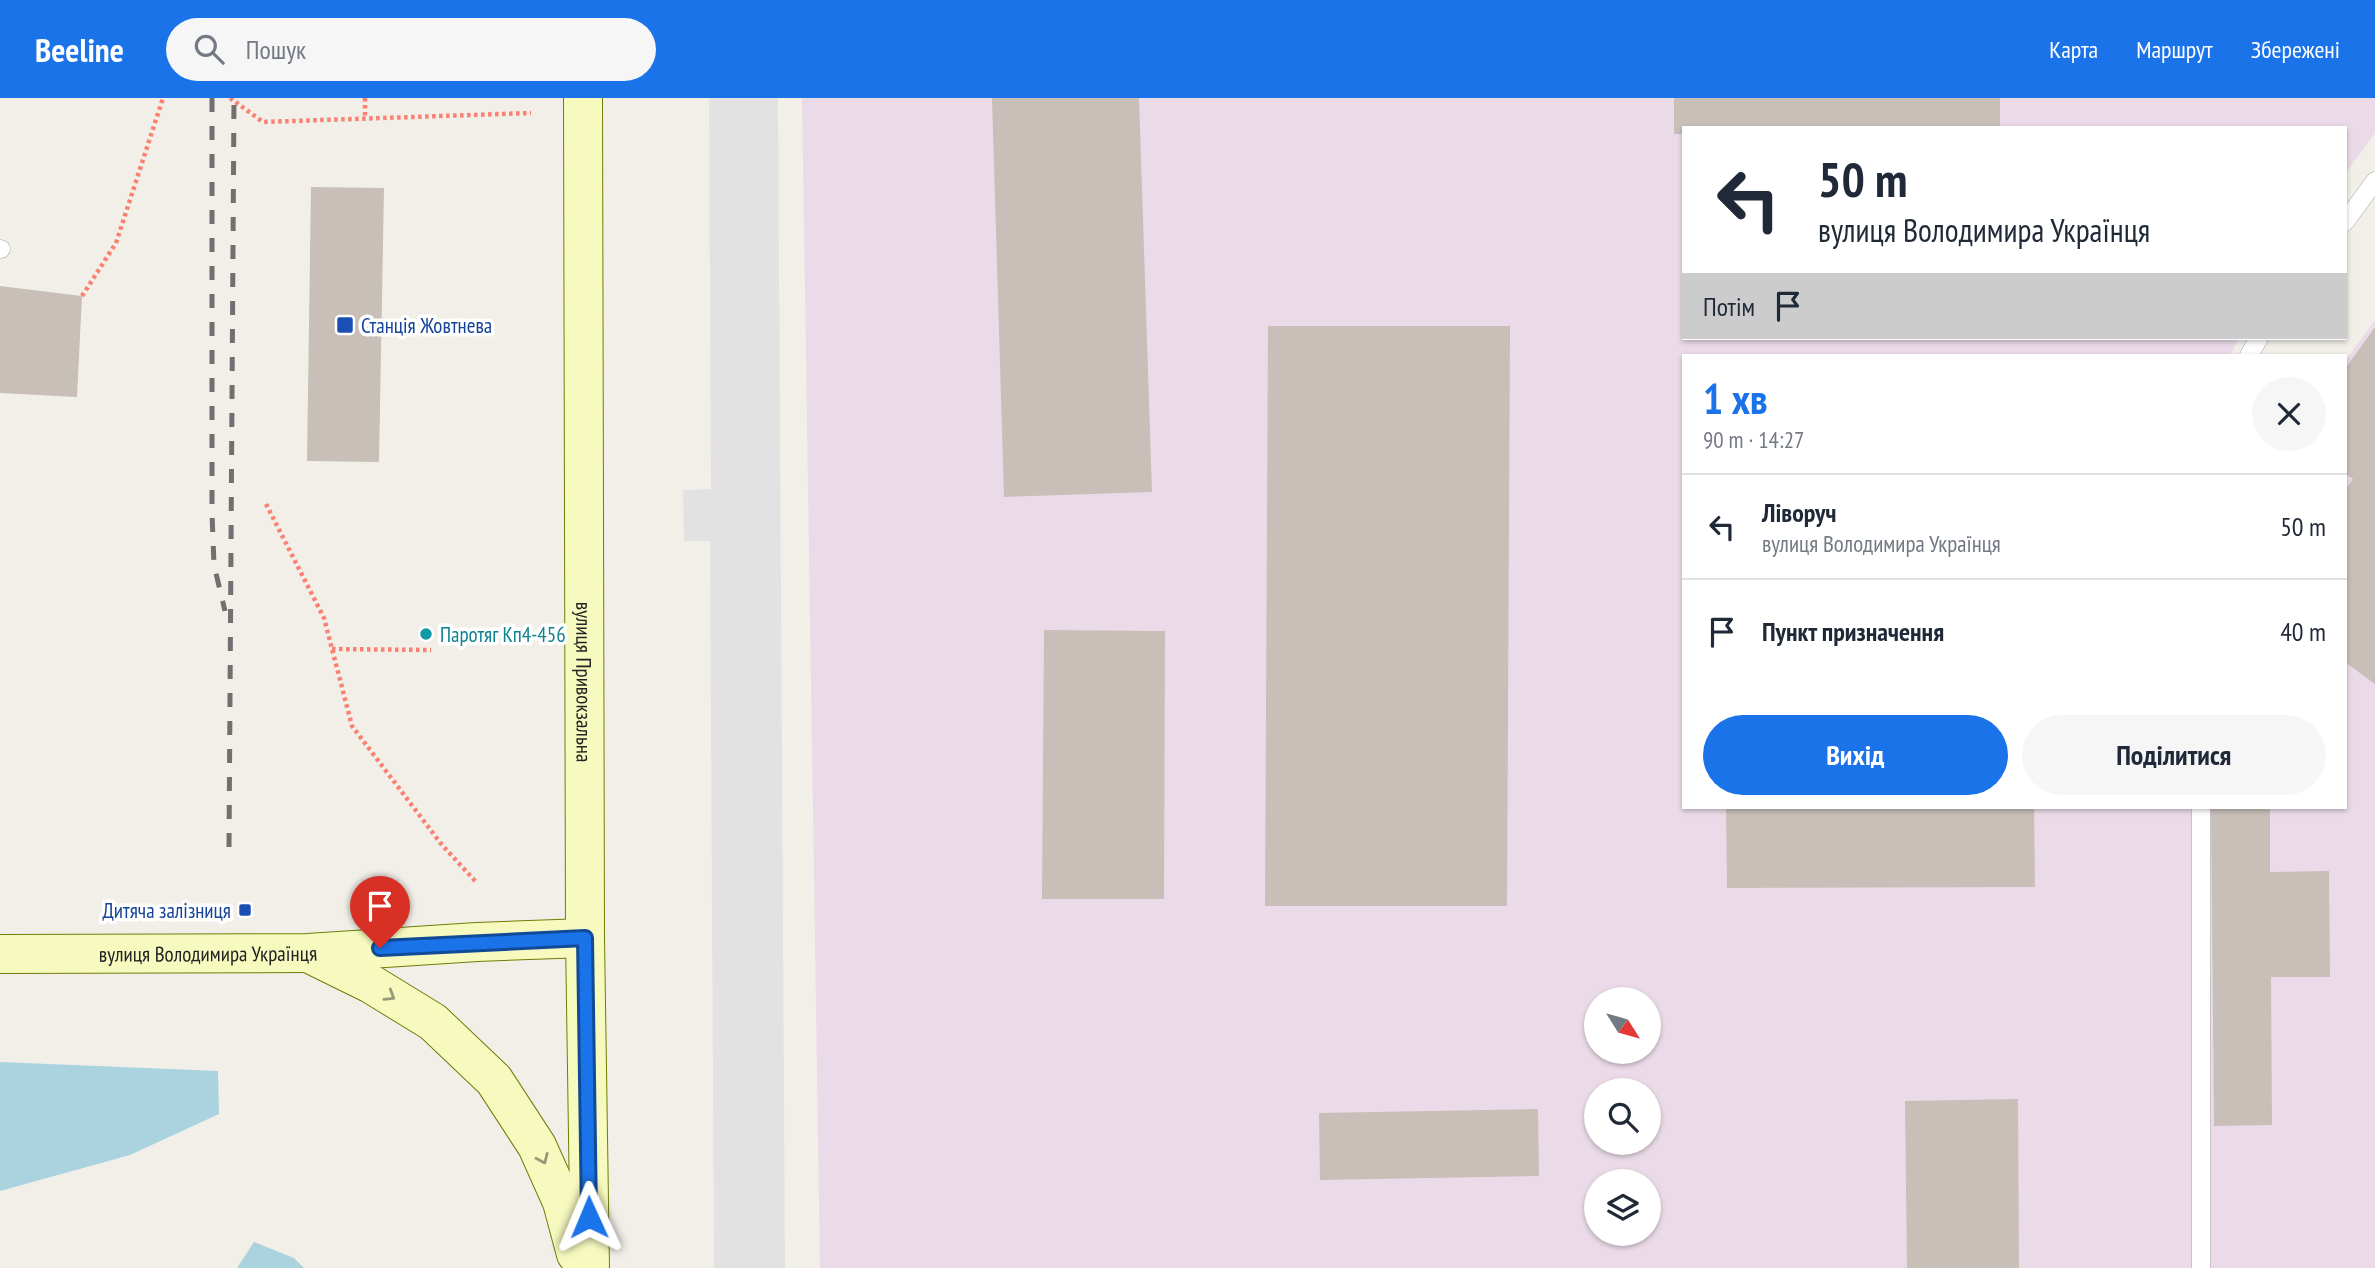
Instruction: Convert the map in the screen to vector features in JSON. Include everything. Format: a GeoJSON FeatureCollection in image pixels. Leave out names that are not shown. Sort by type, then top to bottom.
{"type":"FeatureCollection","features":[{"type":"Feature","properties":{"kind":"main road","name":"вулиця Привокзальна"},"geometry":{"type":"LineString","coordinates":[[583,98],[585,938],[590,1268]]}},
{"type":"Feature","properties":{"kind":"main road","name":"вулиця Володимира Українця"},"geometry":{"type":"LineString","coordinates":[[0,954],[308,953],[585,938]]}},
{"type":"Feature","properties":{"kind":"main road"},"geometry":{"type":"LineString","coordinates":[[308,953],[371,984],[433,1022],[494,1080],[537,1146],[562,1202],[579,1268]]}},
{"type":"Feature","properties":{"kind":"lane"},"geometry":{"type":"LineString","coordinates":[[2347,219],[2375,181]]}},
{"type":"Feature","properties":{"kind":"lane"},"geometry":{"type":"LineString","coordinates":[[2201,809],[2201,1268]]}},
{"type":"Feature","properties":{"kind":"path"},"geometry":{"type":"LineString","coordinates":[[82,296],[116,243],[163,98]]}},
{"type":"Feature","properties":{"kind":"path"},"geometry":{"type":"LineString","coordinates":[[230,98],[264,122],[531,113]]}},
{"type":"Feature","properties":{"kind":"path"},"geometry":{"type":"LineString","coordinates":[[365,98],[365,119]]}},
{"type":"Feature","properties":{"kind":"path"},"geometry":{"type":"LineString","coordinates":[[266,504],[324,618],[352,726],[442,845],[477,883]]}},
{"type":"Feature","properties":{"kind":"path"},"geometry":{"type":"LineString","coordinates":[[332,649],[431,650]]}},
{"type":"Feature","properties":{"kind":"shaded area"},"geometry":{"type":"Polygon","coordinates":[[[709,98],[778,98],[785,1268],[714,1268],[710,541],[684,541],[683,490],[711,489],[709,98]]]}},
{"type":"Feature","properties":{"kind":"shaded area"},"geometry":{"type":"Polygon","coordinates":[[[802,98],[2375,98],[2375,133],[2347,171],[2347,126],[1682,126],[1682,340],[2238,340],[2231,354],[1682,354],[1682,809],[2347,809],[2347,358],[2375,320],[2375,1268],[820,1268],[802,98]]]}},
{"type":"Feature","properties":{"kind":"water"},"geometry":{"type":"Polygon","coordinates":[[[0,1062],[218,1071],[219,1114],[130,1155],[0,1191],[0,1062]]]}},
{"type":"Feature","properties":{"kind":"water"},"geometry":{"type":"Polygon","coordinates":[[[254,1242],[294,1258],[304,1268],[237,1268],[254,1242]]]}},
{"type":"Feature","properties":{"kind":"building"},"geometry":{"type":"Polygon","coordinates":[[[992,98],[1139,98],[1152,492],[1004,497],[992,98]]]}},
{"type":"Feature","properties":{"kind":"building"},"geometry":{"type":"Polygon","coordinates":[[[1674,98],[2000,98],[2000,126],[1682,126],[1682,134],[1674,134],[1674,98]]]}},
{"type":"Feature","properties":{"kind":"building","name":"Станція Жовтнева"},"geometry":{"type":"Polygon","coordinates":[[[311,187],[384,188],[379,462],[307,461],[311,187]]]}},
{"type":"Feature","properties":{"kind":"building"},"geometry":{"type":"Polygon","coordinates":[[[0,286],[82,296],[77,397],[0,393],[0,286]]]}},
{"type":"Feature","properties":{"kind":"building"},"geometry":{"type":"Polygon","coordinates":[[[1268,326],[1510,326],[1507,906],[1265,906],[1268,326]]]}},
{"type":"Feature","properties":{"kind":"building"},"geometry":{"type":"Polygon","coordinates":[[[2375,327],[2375,684],[2347,663],[2347,487],[2353,479],[2347,474],[2347,366],[2375,327]]]}},
{"type":"Feature","properties":{"kind":"building"},"geometry":{"type":"Polygon","coordinates":[[[1044,630],[1165,631],[1164,899],[1042,899],[1044,630]]]}},
{"type":"Feature","properties":{"kind":"building"},"geometry":{"type":"Polygon","coordinates":[[[1726,809],[2034,809],[2035,887],[1727,888],[1726,809]]]}},
{"type":"Feature","properties":{"kind":"building"},"geometry":{"type":"Polygon","coordinates":[[[2211,809],[2270,809],[2270,872],[2329,871],[2330,977],[2271,977],[2272,1125],[2214,1126],[2211,809]]]}},
{"type":"Feature","properties":{"kind":"building"},"geometry":{"type":"Polygon","coordinates":[[[2018,1099],[2019,1268],[1907,1268],[1905,1101],[2018,1099]]]}},
{"type":"Feature","properties":{"kind":"building"},"geometry":{"type":"Polygon","coordinates":[[[1538,1109],[1539,1176],[1320,1180],[1319,1113],[1538,1109]]]}},
{"type":"Feature","properties":{"kind":"railway"},"geometry":{"type":"LineString","coordinates":[[212,98],[212,513],[214,565],[225,611]]}},
{"type":"Feature","properties":{"kind":"railway"},"geometry":{"type":"LineString","coordinates":[[229,847],[234,98]]}},
{"type":"Feature","properties":{"kind":"place","name":"Станція Жовтнева"},"geometry":{"type":"Point","coordinates":[345,325]}},
{"type":"Feature","properties":{"kind":"place","name":"Паротяг Кп4-456"},"geometry":{"type":"Point","coordinates":[426,634]}},
{"type":"Feature","properties":{"kind":"place","name":"Дитяча залізниця"},"geometry":{"type":"Point","coordinates":[245,910]}},
{"type":"Feature","properties":{"kind":"route"},"geometry":{"type":"LineString","coordinates":[[380,948],[585,938],[589,1217]]}}]}
